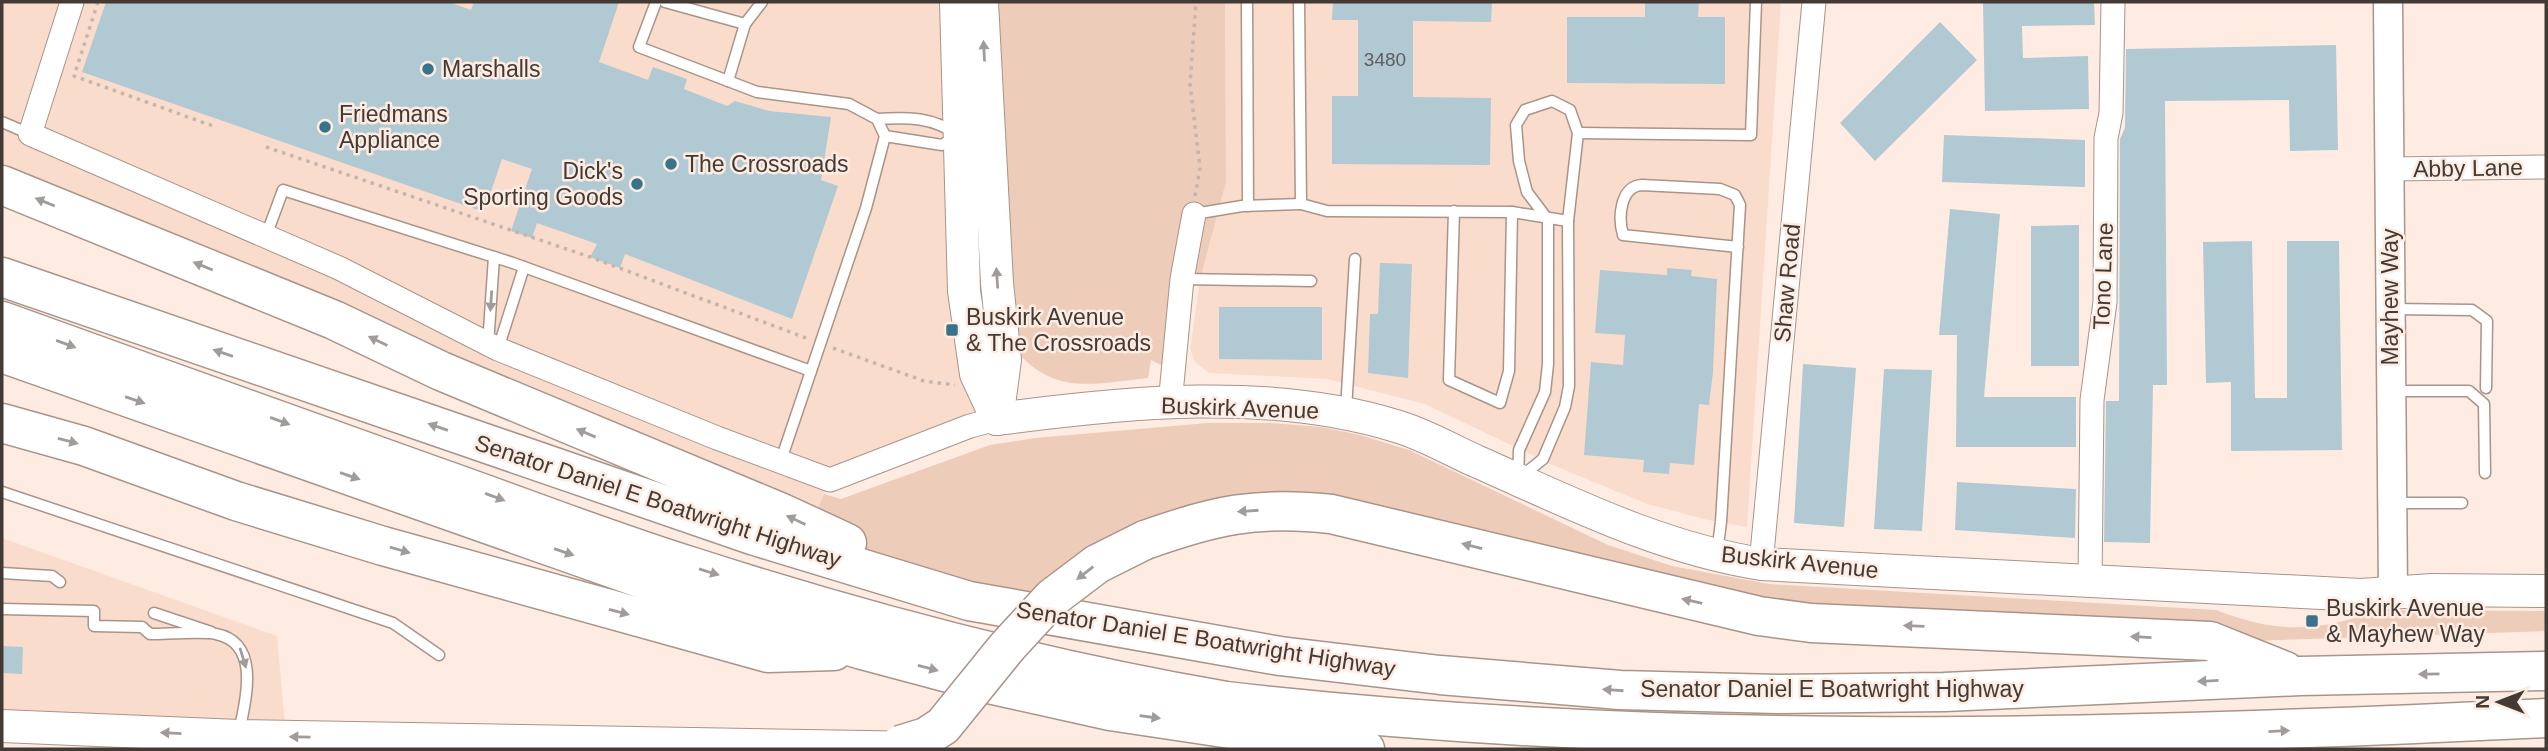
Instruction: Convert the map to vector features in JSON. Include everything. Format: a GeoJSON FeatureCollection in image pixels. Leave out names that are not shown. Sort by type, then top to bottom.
{"type":"FeatureCollection","features":[{"type":"Feature","properties":{"kind":"highway"},"geometry":{"type":"LineString","coordinates":[[2,185],[334,320],[453,377],[782,513],[969,601]]}},
{"type":"Feature","properties":{"kind":"highway","name":"Senator Daniel E Boatwright Highway"},"geometry":{"type":"LineString","coordinates":[[2,277],[755,536],[969,601],[1280,656],[1440,675],[1619,690],[1778,694],[1944,692],[2300,677],[2546,671]]}},
{"type":"Feature","properties":{"kind":"highway"},"geometry":{"type":"LineString","coordinates":[[2,321],[688,566],[877,623],[1081,673],[1229,702],[1430,728],[1598,742],[1788,747],[1992,744],[2546,718]]}},
{"type":"Feature","properties":{"kind":"highway"},"geometry":{"type":"LineString","coordinates":[[2,353],[705,601],[862,650],[993,685],[1110,711],[1365,749]]}},
{"type":"Feature","properties":{"kind":"highway"},"geometry":{"type":"LineString","coordinates":[[2,423],[84,446],[236,501],[383,546],[768,653],[862,650]]}},
{"type":"Feature","properties":{"kind":"highway"},"geometry":{"type":"LineString","coordinates":[[900,746],[926,737],[943,726],[1007,647],[1052,598],[1097,564],[1145,540],[1198,521],[1237,512],[1282,509],[1331,514],[1759,616],[1811,623],[2210,641],[2300,677]]}},
{"type":"Feature","properties":{"kind":"main road"},"geometry":{"type":"LineString","coordinates":[[956,2],[964,291],[976,374],[997,419]]}},
{"type":"Feature","properties":{"kind":"main road"},"geometry":{"type":"LineString","coordinates":[[982,2],[997,283],[1005,360],[997,419]]}},
{"type":"Feature","properties":{"kind":"main road","name":"Buskirk Avenue"},"geometry":{"type":"LineString","coordinates":[[997,419],[1054,411],[1170,404],[1257,403],[1346,413],[1398,426],[1620,526],[1716,555],[1761,564],[2361,595],[2432,590],[2546,591]]}},
{"type":"Feature","properties":{"kind":"main road"},"geometry":{"type":"LineString","coordinates":[[2,726],[239,745],[515,740],[900,746],[940,749]]}},
{"type":"Feature","properties":{"kind":"street"},"geometry":{"type":"LineString","coordinates":[[72,2],[30,134],[339,268],[493,347],[780,463],[830,480],[970,426],[997,419]]}},
{"type":"Feature","properties":{"kind":"street","name":"Shaw Road"},"geometry":{"type":"LineString","coordinates":[[1761,564],[1814,2]]}},
{"type":"Feature","properties":{"kind":"street","name":"Tono Lane"},"geometry":{"type":"LineString","coordinates":[[2090,583],[2092,400],[2105,302],[2106,138],[2111,113],[2113,2]]}},
{"type":"Feature","properties":{"kind":"street","name":"Mayhew Way"},"geometry":{"type":"LineString","coordinates":[[2388,2],[2393,593]]}},
{"type":"Feature","properties":{"kind":"street","name":"Abby Lane"},"geometry":{"type":"LineString","coordinates":[[2389,169],[2546,167]]}},
{"type":"Feature","properties":{"kind":"street"},"geometry":{"type":"LineString","coordinates":[[1170,404],[1182,279],[1194,211]]}},
{"type":"Feature","properties":{"kind":"lane"},"geometry":{"type":"LineString","coordinates":[[656,2],[639,47],[757,92],[849,104],[877,119],[899,117],[941,122],[958,135],[942,145],[885,136]]}},
{"type":"Feature","properties":{"kind":"lane"},"geometry":{"type":"LineString","coordinates":[[665,2],[745,24]]}},
{"type":"Feature","properties":{"kind":"lane"},"geometry":{"type":"LineString","coordinates":[[728,81],[751,2]]}},
{"type":"Feature","properties":{"kind":"lane"},"geometry":{"type":"LineString","coordinates":[[745,24],[762,2]]}},
{"type":"Feature","properties":{"kind":"lane"},"geometry":{"type":"LineString","coordinates":[[1247,2],[1248,206]]}},
{"type":"Feature","properties":{"kind":"lane"},"geometry":{"type":"LineString","coordinates":[[1299,2],[1301,204]]}},
{"type":"Feature","properties":{"kind":"lane"},"geometry":{"type":"LineString","coordinates":[[1578,133],[1751,135],[1756,2]]}},
{"type":"Feature","properties":{"kind":"lane"},"geometry":{"type":"LineString","coordinates":[[1552,101],[1570,110],[1578,133],[1568,221],[1567,397],[1543,459],[1518,479],[1519,450],[1545,392],[1548,220],[1527,192],[1519,161],[1516,125],[1525,110],[1552,101]]}},
{"type":"Feature","properties":{"kind":"lane"},"geometry":{"type":"LineString","coordinates":[[780,463],[866,208],[885,136],[877,119]]}},
{"type":"Feature","properties":{"kind":"lane"},"geometry":{"type":"LineString","coordinates":[[2,122],[30,134]]}},
{"type":"Feature","properties":{"kind":"lane"},"geometry":{"type":"LineString","coordinates":[[1716,555],[1721,522],[1738,247],[1740,205],[1729,191],[1642,185],[1634,186],[1628,191],[1622,208],[1623,235],[1738,247]]}},
{"type":"Feature","properties":{"kind":"lane"},"geometry":{"type":"LineString","coordinates":[[266,236],[283,190],[524,267],[811,371]]}},
{"type":"Feature","properties":{"kind":"lane"},"geometry":{"type":"LineString","coordinates":[[1194,211],[1301,204],[1327,211],[1512,212],[1548,220],[1568,221]]}},
{"type":"Feature","properties":{"kind":"lane"},"geometry":{"type":"LineString","coordinates":[[1454,211],[1449,380],[1500,403],[1509,371],[1512,212]]}},
{"type":"Feature","properties":{"kind":"lane"},"geometry":{"type":"LineString","coordinates":[[493,347],[494,257]]}},
{"type":"Feature","properties":{"kind":"lane"},"geometry":{"type":"LineString","coordinates":[[1346,413],[1356,260]]}},
{"type":"Feature","properties":{"kind":"lane"},"geometry":{"type":"LineString","coordinates":[[493,347],[524,267]]}},
{"type":"Feature","properties":{"kind":"lane"},"geometry":{"type":"LineString","coordinates":[[1182,279],[1311,281]]}},
{"type":"Feature","properties":{"kind":"lane"},"geometry":{"type":"LineString","coordinates":[[2390,309],[2472,310],[2487,321],[2486,388]]}},
{"type":"Feature","properties":{"kind":"lane"},"geometry":{"type":"LineString","coordinates":[[2391,391],[2469,391],[2476,397],[2484,404],[2485,473]]}},
{"type":"Feature","properties":{"kind":"lane"},"geometry":{"type":"LineString","coordinates":[[2,492],[393,623],[439,655]]}},
{"type":"Feature","properties":{"kind":"lane"},"geometry":{"type":"LineString","coordinates":[[2392,503],[2462,503]]}},
{"type":"Feature","properties":{"kind":"lane"},"geometry":{"type":"LineString","coordinates":[[2,573],[52,576],[60,582]]}},
{"type":"Feature","properties":{"kind":"lane"},"geometry":{"type":"LineString","coordinates":[[2,609],[94,611],[94,625],[142,627],[150,634],[215,633]]}},
{"type":"Feature","properties":{"kind":"lane"},"geometry":{"type":"LineString","coordinates":[[154,613],[236,641],[245,656],[247,688],[239,745]]}},
{"type":"Feature","properties":{"kind":"path"},"geometry":{"type":"LineString","coordinates":[[98,2],[74,76],[213,126]]}},
{"type":"Feature","properties":{"kind":"path"},"geometry":{"type":"LineString","coordinates":[[1194,211],[1200,168],[1190,84],[1196,2]]}},
{"type":"Feature","properties":{"kind":"path"},"geometry":{"type":"LineString","coordinates":[[266,147],[590,257],[820,344],[933,383],[952,387],[976,374]]}},
{"type":"Feature","properties":{"kind":"shaded area","name":"The Crossroads"},"geometry":{"type":"Polygon","coordinates":[[[2,2],[956,2],[958,135],[997,419],[830,480],[811,526],[2,185],[2,2]]]}},
{"type":"Feature","properties":{"kind":"shaded area"},"geometry":{"type":"Polygon","coordinates":[[[997,2],[1225,2],[1226,182],[1200,280],[1183,279],[1173,371],[1151,360],[1148,378],[1109,383],[1075,383],[1044,374],[1014,348],[997,2]]]}},
{"type":"Feature","properties":{"kind":"shaded area"},"geometry":{"type":"Polygon","coordinates":[[[1225,2],[1781,2],[1747,527],[1647,504],[1555,466],[1425,404],[1327,379],[1209,373],[1195,362],[1190,349],[1200,280],[1226,182],[1225,2]]]}},
{"type":"Feature","properties":{"kind":"shaded area"},"geometry":{"type":"Polygon","coordinates":[[[1208,423],[1271,423],[1322,427],[1360,435],[1409,450],[1608,545],[1672,566],[1769,584],[2216,610],[2254,622],[2290,627],[2344,621],[2364,615],[2365,610],[2546,611],[2546,631],[2223,642],[1811,623],[1237,512],[1052,598],[969,601],[811,526],[824,494],[841,499],[990,445],[1035,438],[1208,423]]]}},
{"type":"Feature","properties":{"kind":"shaded area"},"geometry":{"type":"Polygon","coordinates":[[[2,538],[277,636],[286,736],[2,726],[2,538]]]}},
{"type":"Feature","properties":{"kind":"building","name":"The Crossroads"},"geometry":{"type":"Polygon","coordinates":[[[106,2],[449,2],[471,10],[474,2],[619,2],[599,62],[648,80],[653,67],[687,79],[684,89],[727,106],[735,101],[769,111],[831,117],[821,180],[838,186],[792,319],[625,254],[620,268],[590,257],[597,244],[537,223],[532,238],[511,231],[532,169],[502,159],[484,212],[82,72],[106,2]]]}},
{"type":"Feature","properties":{"kind":"building"},"geometry":{"type":"Polygon","coordinates":[[[1333,2],[1492,2],[1491,22],[1413,21],[1413,97],[1491,98],[1490,165],[1332,164],[1332,96],[1358,96],[1358,20],[1332,20],[1333,2]]]}},
{"type":"Feature","properties":{"kind":"building"},"geometry":{"type":"Polygon","coordinates":[[[1645,2],[1699,2],[1698,17],[1725,17],[1725,84],[1567,83],[1567,17],[1645,17],[1645,2]]]}},
{"type":"Feature","properties":{"kind":"building"},"geometry":{"type":"Polygon","coordinates":[[[1983,2],[2094,2],[2095,25],[2022,26],[2023,58],[2088,56],[2089,109],[1985,111],[1983,2]]]}},
{"type":"Feature","properties":{"kind":"building"},"geometry":{"type":"Polygon","coordinates":[[[1940,22],[1977,60],[1875,161],[1840,123],[1940,22]]]}},
{"type":"Feature","properties":{"kind":"building"},"geometry":{"type":"Polygon","coordinates":[[[2336,45],[2338,150],[2290,151],[2289,100],[2165,101],[2167,385],[2153,385],[2150,543],[2104,542],[2106,401],[2119,401],[2120,139],[2125,128],[2126,49],[2336,45]]]}},
{"type":"Feature","properties":{"kind":"building"},"geometry":{"type":"Polygon","coordinates":[[[1944,135],[2085,140],[2085,187],[1942,182],[1944,135]]]}},
{"type":"Feature","properties":{"kind":"building"},"geometry":{"type":"Polygon","coordinates":[[[1950,209],[2000,214],[1984,397],[2076,397],[2076,447],[1956,447],[1957,335],[1939,335],[1950,209]]]}},
{"type":"Feature","properties":{"kind":"building"},"geometry":{"type":"Polygon","coordinates":[[[2079,225],[2079,366],[2031,366],[2031,226],[2079,225]]]}},
{"type":"Feature","properties":{"kind":"building"},"geometry":{"type":"Polygon","coordinates":[[[2252,241],[2255,398],[2287,398],[2287,241],[2339,241],[2342,450],[2231,451],[2231,382],[2206,383],[2203,242],[2252,241]]]}},
{"type":"Feature","properties":{"kind":"building"},"geometry":{"type":"Polygon","coordinates":[[[1380,263],[1412,264],[1408,378],[1368,373],[1370,314],[1378,314],[1380,263]]]}},
{"type":"Feature","properties":{"kind":"building"},"geometry":{"type":"Polygon","coordinates":[[[1667,268],[1692,270],[1691,276],[1717,279],[1709,405],[1699,404],[1694,465],[1670,463],[1669,474],[1643,472],[1644,460],[1584,455],[1591,362],[1623,365],[1625,335],[1595,333],[1600,270],[1667,275],[1667,268]]]}},
{"type":"Feature","properties":{"kind":"building"},"geometry":{"type":"Polygon","coordinates":[[[1219,307],[1322,307],[1322,360],[1219,359],[1219,307]]]}},
{"type":"Feature","properties":{"kind":"building"},"geometry":{"type":"Polygon","coordinates":[[[1803,364],[1856,368],[1844,527],[1794,523],[1803,364]]]}},
{"type":"Feature","properties":{"kind":"building"},"geometry":{"type":"Polygon","coordinates":[[[1884,369],[1932,370],[1922,531],[1874,529],[1884,369]]]}},
{"type":"Feature","properties":{"kind":"building"},"geometry":{"type":"Polygon","coordinates":[[[1957,482],[2076,489],[2075,538],[1955,530],[1957,482]]]}},
{"type":"Feature","properties":{"kind":"building"},"geometry":{"type":"Polygon","coordinates":[[[2,646],[23,647],[22,674],[2,673],[2,646]]]}},
{"type":"Feature","properties":{"kind":"place","name":"Marshalls"},"geometry":{"type":"Point","coordinates":[428,69]}},
{"type":"Feature","properties":{"kind":"place","name":"Friedmans Appliance"},"geometry":{"type":"Point","coordinates":[325,127]}},
{"type":"Feature","properties":{"kind":"place","name":"The Crossroads"},"geometry":{"type":"Point","coordinates":[671,164]}},
{"type":"Feature","properties":{"kind":"place","name":"Dick's Sporting Goods"},"geometry":{"type":"Point","coordinates":[637,184]}},
{"type":"Feature","properties":{"kind":"place","name":"Buskirk Avenue & The Crossroads"},"geometry":{"type":"Point","coordinates":[952,330]}},
{"type":"Feature","properties":{"kind":"place","name":"Buskirk Avenue & Mayhew Way"},"geometry":{"type":"Point","coordinates":[2312,621]}}]}
